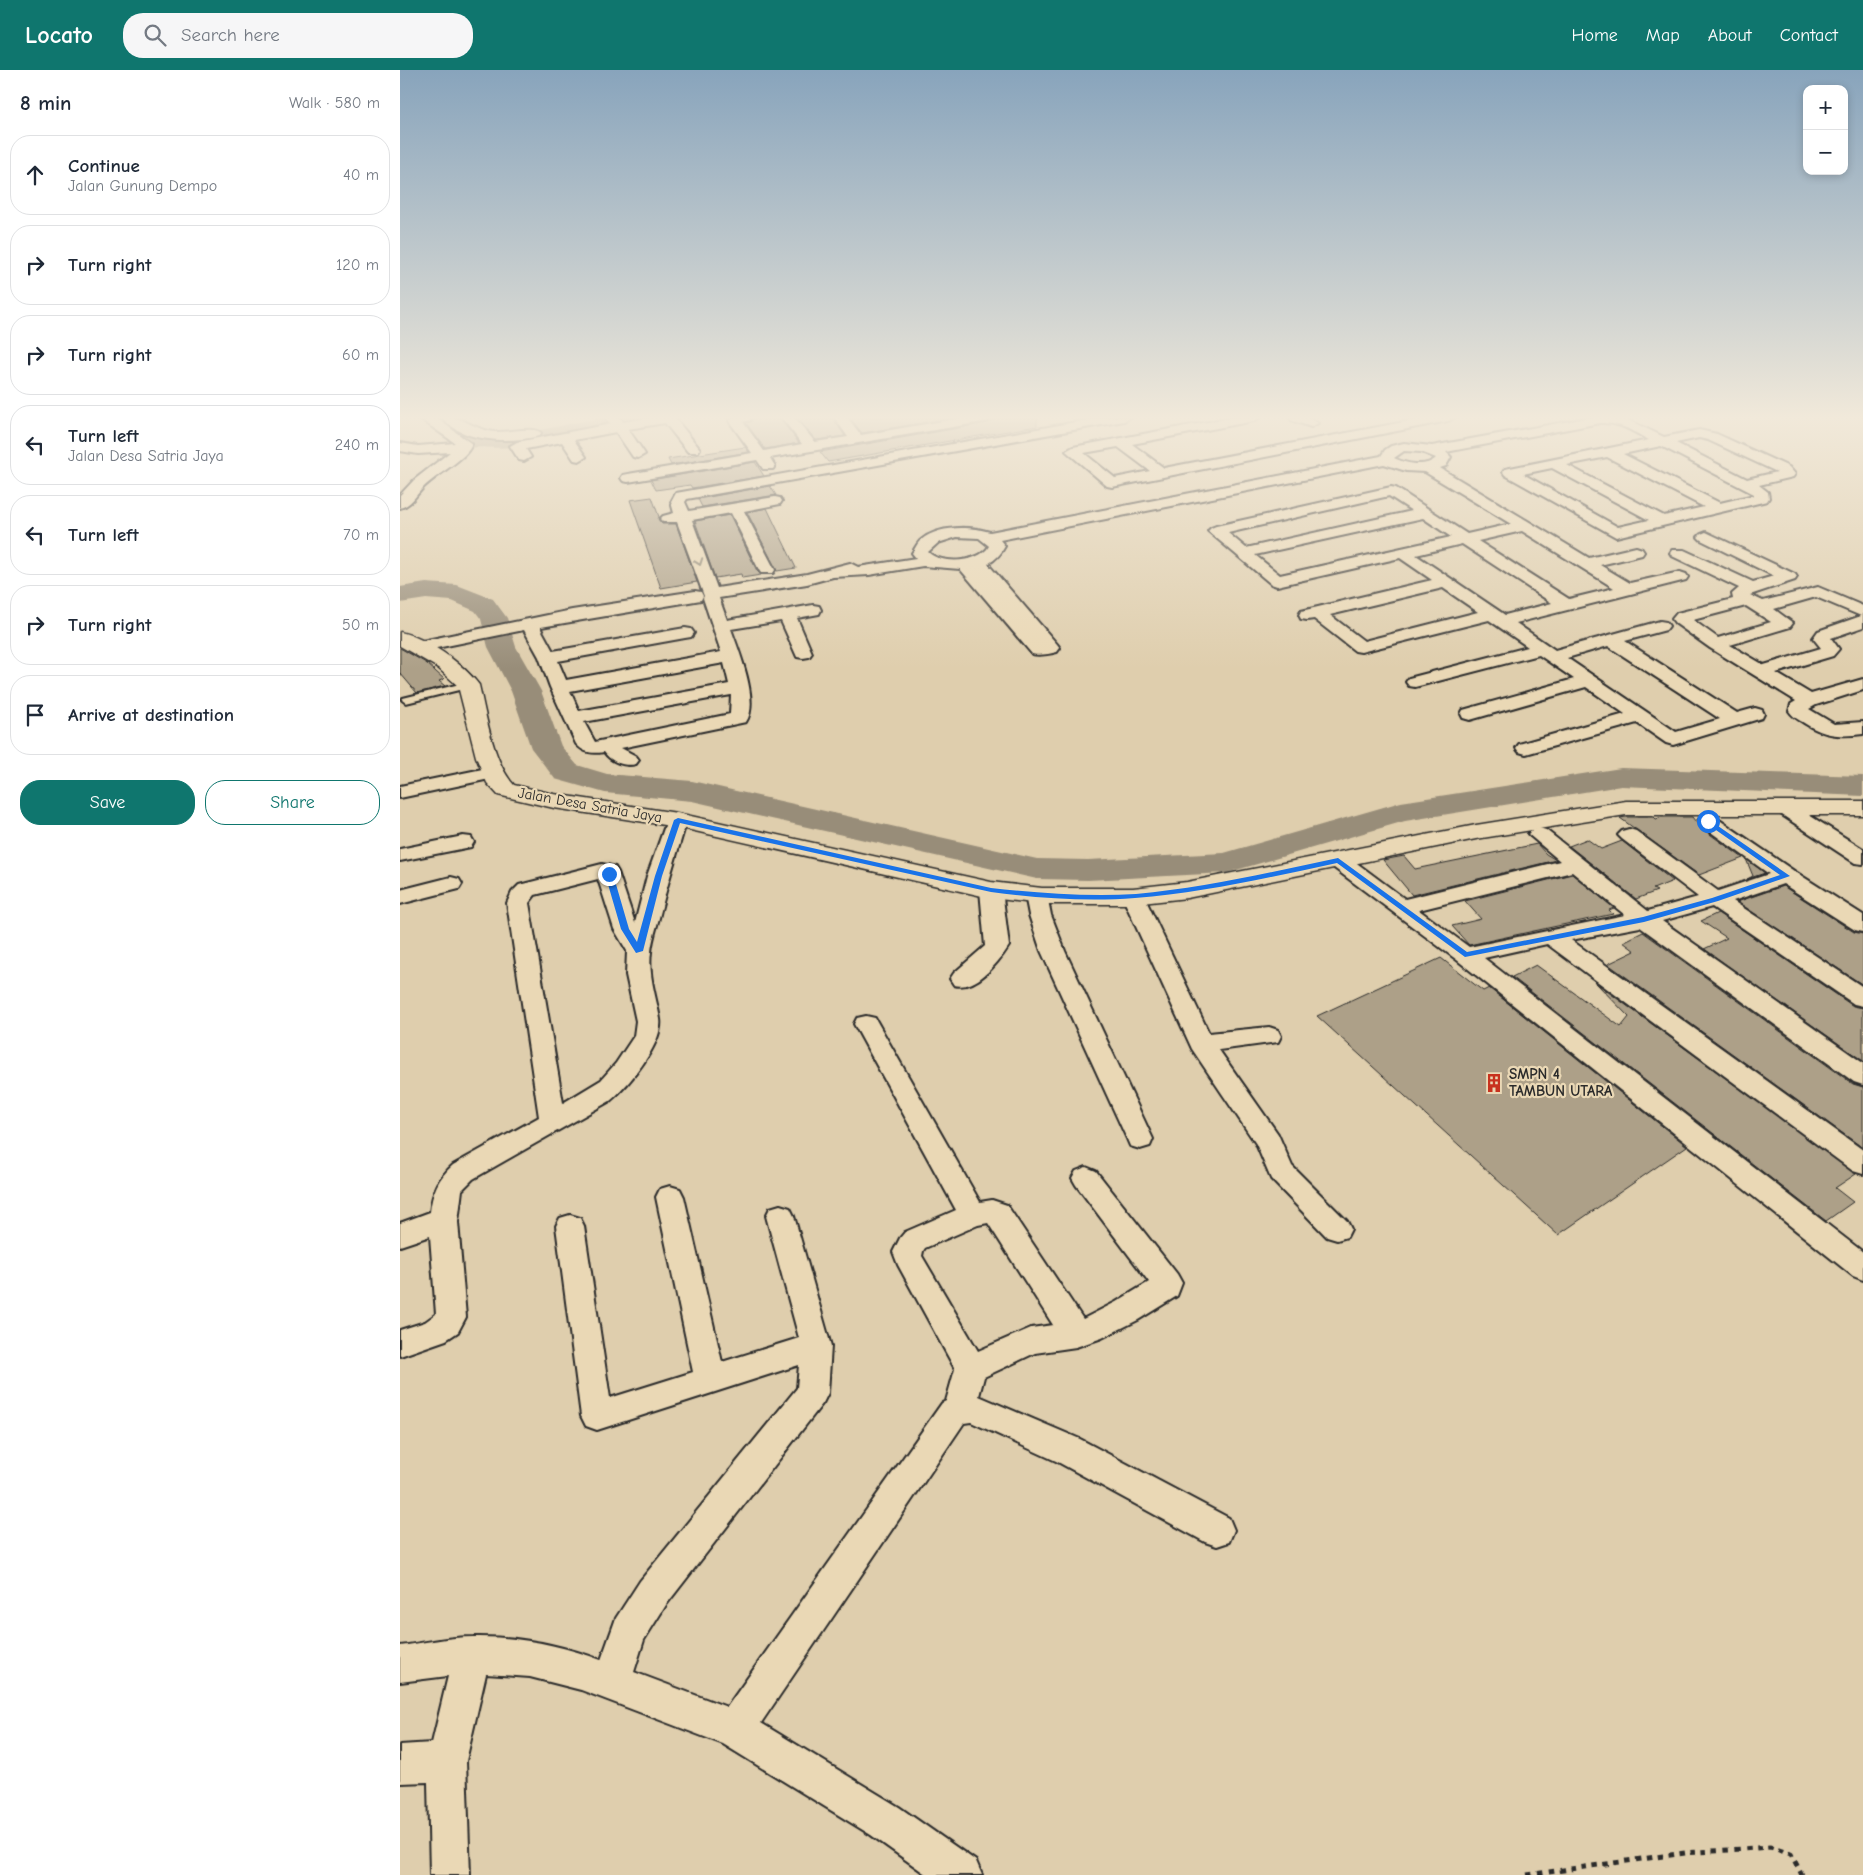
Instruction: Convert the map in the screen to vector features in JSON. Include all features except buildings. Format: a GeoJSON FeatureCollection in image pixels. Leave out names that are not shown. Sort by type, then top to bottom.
{"type":"FeatureCollection","features":[{"type":"Feature","properties":{"kind":"street"},"geometry":{"type":"LineString","coordinates":[[670,505],[677,501]]}},
{"type":"Feature","properties":{"kind":"street"},"geometry":{"type":"LineString","coordinates":[[670,505],[735,507],[768,501]]}},
{"type":"Feature","properties":{"kind":"street"},"geometry":{"type":"LineString","coordinates":[[924,557],[927,544],[938,537],[952,533],[970,533],[993,542],[1196,501]]}},
{"type":"Feature","properties":{"kind":"street"},"geometry":{"type":"LineString","coordinates":[[1346,501],[1216,531],[1276,580],[1523,526]]}},
{"type":"Feature","properties":{"kind":"street"},"geometry":{"type":"LineString","coordinates":[[1407,501],[1567,605]]}},
{"type":"Feature","properties":{"kind":"street"},"geometry":{"type":"LineString","coordinates":[[1483,501],[1628,589]]}},
{"type":"Feature","properties":{"kind":"street"},"geometry":{"type":"LineString","coordinates":[[1562,501],[1616,532],[1635,547],[1586,564]]}},
{"type":"Feature","properties":{"kind":"street"},"geometry":{"type":"LineString","coordinates":[[1625,501],[1662,521]]}},
{"type":"Feature","properties":{"kind":"street"},"geometry":{"type":"LineString","coordinates":[[1705,501],[1718,508]]}},
{"type":"Feature","properties":{"kind":"street"},"geometry":{"type":"LineString","coordinates":[[1616,532],[1748,501]]}},
{"type":"Feature","properties":{"kind":"street"},"geometry":{"type":"LineString","coordinates":[[670,505],[675,536]]}},
{"type":"Feature","properties":{"kind":"street"},"geometry":{"type":"LineString","coordinates":[[670,505],[704,596]]}},
{"type":"Feature","properties":{"kind":"street"},"geometry":{"type":"LineString","coordinates":[[735,507],[767,570]]}},
{"type":"Feature","properties":{"kind":"street"},"geometry":{"type":"LineString","coordinates":[[1243,553],[1426,513]]}},
{"type":"Feature","properties":{"kind":"street"},"geometry":{"type":"LineString","coordinates":[[1706,537],[1789,577],[1752,599]]}},
{"type":"Feature","properties":{"kind":"street"},"geometry":{"type":"LineString","coordinates":[[414,645],[482,636],[836,573],[855,567],[924,557],[946,564],[971,563],[990,556],[996,551],[993,542]]}},
{"type":"Feature","properties":{"kind":"street"},"geometry":{"type":"LineString","coordinates":[[1403,553],[1673,739],[1755,714]]}},
{"type":"Feature","properties":{"kind":"street"},"geometry":{"type":"LineString","coordinates":[[1678,553],[1748,586],[1752,599],[1784,623],[1716,644]]}},
{"type":"Feature","properties":{"kind":"street"},"geometry":{"type":"LineString","coordinates":[[526,627],[548,657],[559,687],[588,746],[595,748],[609,746],[738,719],[740,716],[739,688],[731,656],[720,626],[684,561]]}},
{"type":"Feature","properties":{"kind":"street"},"geometry":{"type":"LineString","coordinates":[[971,563],[1051,648],[1038,650],[971,563]]}},
{"type":"Feature","properties":{"kind":"street"},"geometry":{"type":"LineString","coordinates":[[1446,582],[1310,615],[1361,647],[1567,605],[1680,577]]}},
{"type":"Feature","properties":{"kind":"street"},"geometry":{"type":"LineString","coordinates":[[1809,701],[1716,644],[1682,621],[1682,618],[1752,599],[1818,592],[1863,612]]}},
{"type":"Feature","properties":{"kind":"street"},"geometry":{"type":"LineString","coordinates":[[720,626],[812,610]]}},
{"type":"Feature","properties":{"kind":"street"},"geometry":{"type":"LineString","coordinates":[[787,615],[803,653]]}},
{"type":"Feature","properties":{"kind":"street"},"geometry":{"type":"LineString","coordinates":[[1761,672],[1827,652],[1830,648],[1822,638],[1824,635],[1863,621]]}},
{"type":"Feature","properties":{"kind":"street"},"geometry":{"type":"LineString","coordinates":[[1415,682],[1611,640],[1660,626]]}},
{"type":"Feature","properties":{"kind":"street"},"geometry":{"type":"LineString","coordinates":[[548,657],[685,633]]}},
{"type":"Feature","properties":{"kind":"street"},"geometry":{"type":"LineString","coordinates":[[1611,640],[1735,720]]}},
{"type":"Feature","properties":{"kind":"street"},"geometry":{"type":"LineString","coordinates":[[414,645],[461,676],[468,685]]}},
{"type":"Feature","properties":{"kind":"street"},"geometry":{"type":"LineString","coordinates":[[559,687],[731,656]]}},
{"type":"Feature","properties":{"kind":"street"},"geometry":{"type":"LineString","coordinates":[[1470,714],[1588,681]]}},
{"type":"Feature","properties":{"kind":"street"},"geometry":{"type":"LineString","coordinates":[[1863,684],[1809,701],[1798,708],[1798,711],[1827,729],[1838,731],[1863,728]]}},
{"type":"Feature","properties":{"kind":"street","name":"Jalan Desa Satria Jaya"},"geometry":{"type":"LineString","coordinates":[[468,685],[492,773],[506,790],[526,796],[678,820],[991,890],[1036,895],[1134,896],[1216,885],[1485,830],[1626,808],[1863,808]]}},
{"type":"Feature","properties":{"kind":"street"},"geometry":{"type":"LineString","coordinates":[[574,718],[739,688]]}},
{"type":"Feature","properties":{"kind":"street"},"geometry":{"type":"LineString","coordinates":[[1526,748],[1639,716]]}},
{"type":"Feature","properties":{"kind":"street"},"geometry":{"type":"LineString","coordinates":[[609,746],[616,756],[629,760]]}},
{"type":"Feature","properties":{"kind":"street"},"geometry":{"type":"LineString","coordinates":[[400,792],[492,773]]}},
{"type":"Feature","properties":{"kind":"street"},"geometry":{"type":"LineString","coordinates":[[1786,809],[1863,858]]}},
{"type":"Feature","properties":{"kind":"street"},"geometry":{"type":"LineString","coordinates":[[400,1343],[441,1329],[447,1325],[451,1317],[444,1219],[447,1193],[452,1182],[462,1172],[554,1122],[610,1087],[633,1058],[646,1037],[648,1021],[639,981],[639,951],[658,876],[678,820]]}},
{"type":"Feature","properties":{"kind":"street"},"geometry":{"type":"LineString","coordinates":[[1708,821],[1786,876],[1863,926]]}},
{"type":"Feature","properties":{"kind":"street"},"geometry":{"type":"LineString","coordinates":[[1539,834],[1644,919],[1863,1076]]}},
{"type":"Feature","properties":{"kind":"street"},"geometry":{"type":"LineString","coordinates":[[1629,835],[1715,899],[1863,998]]}},
{"type":"Feature","properties":{"kind":"street"},"geometry":{"type":"LineString","coordinates":[[400,855],[463,842]]}},
{"type":"Feature","properties":{"kind":"street"},"geometry":{"type":"LineString","coordinates":[[1338,860],[1465,955],[1858,1260]]}},
{"type":"Feature","properties":{"kind":"street"},"geometry":{"type":"LineString","coordinates":[[1402,907],[1576,864]]}},
{"type":"Feature","properties":{"kind":"street"},"geometry":{"type":"LineString","coordinates":[[554,1122],[518,903],[520,897],[527,890],[602,871],[607,872],[625,929],[639,951]]}},
{"type":"Feature","properties":{"kind":"street"},"geometry":{"type":"LineString","coordinates":[[1465,955],[1551,936],[1644,919],[1786,876]]}},
{"type":"Feature","properties":{"kind":"street"},"geometry":{"type":"LineString","coordinates":[[400,897],[451,884]]}},
{"type":"Feature","properties":{"kind":"street"},"geometry":{"type":"LineString","coordinates":[[962,979],[990,956],[997,946],[991,890]]}},
{"type":"Feature","properties":{"kind":"street"},"geometry":{"type":"LineString","coordinates":[[1036,895],[1040,915],[1053,951],[1140,1139]]}},
{"type":"Feature","properties":{"kind":"street"},"geometry":{"type":"LineString","coordinates":[[1134,896],[1201,1043],[1268,1141],[1281,1172],[1337,1229]]}},
{"type":"Feature","properties":{"kind":"street"},"geometry":{"type":"LineString","coordinates":[[1551,936],[1863,1164]]}},
{"type":"Feature","properties":{"kind":"street"},"geometry":{"type":"LineString","coordinates":[[866,1024],[974,1215]]}},
{"type":"Feature","properties":{"kind":"street"},"geometry":{"type":"LineString","coordinates":[[1201,1043],[1269,1036]]}},
{"type":"Feature","properties":{"kind":"street"},"geometry":{"type":"LineString","coordinates":[[971,1368],[1031,1341],[1076,1334],[1091,1329],[1127,1311],[1168,1284],[1086,1178]]}},
{"type":"Feature","properties":{"kind":"street"},"geometry":{"type":"LineString","coordinates":[[670,1197],[710,1380]]}},
{"type":"Feature","properties":{"kind":"street"},"geometry":{"type":"LineString","coordinates":[[734,1729],[948,1421],[959,1410],[971,1368],[908,1257],[910,1244],[915,1240],[974,1215],[992,1211],[997,1213],[1076,1334]]}},
{"type":"Feature","properties":{"kind":"street"},"geometry":{"type":"LineString","coordinates":[[612,1683],[630,1631],[653,1593],[812,1393],[816,1346],[780,1216]]}},
{"type":"Feature","properties":{"kind":"street"},"geometry":{"type":"LineString","coordinates":[[400,1236],[444,1219]]}},
{"type":"Feature","properties":{"kind":"street"},"geometry":{"type":"LineString","coordinates":[[570,1226],[597,1416],[816,1346]]}},
{"type":"Feature","properties":{"kind":"street"},"geometry":{"type":"LineString","coordinates":[[959,1410],[973,1408],[1068,1450],[1216,1530]]}},
{"type":"Feature","properties":{"kind":"street"},"geometry":{"type":"LineString","coordinates":[[450,1875],[447,1761],[472,1655]]}},
{"type":"Feature","properties":{"kind":"street"},"geometry":{"type":"LineString","coordinates":[[400,1664],[472,1655],[530,1658],[581,1670],[734,1729],[885,1821],[962,1875]]}},
{"type":"Feature","properties":{"kind":"street"},"geometry":{"type":"LineString","coordinates":[[400,1764],[447,1761]]}},
{"type":"Feature","properties":{"kind":"lane"},"geometry":{"type":"LineString","coordinates":[[406,700],[468,685]]}},
{"type":"Feature","properties":{"kind":"path"},"geometry":{"type":"LineString","coordinates":[[1527,1875],[1685,1853],[1770,1847],[1791,1854],[1802,1875]]}},
{"type":"Feature","properties":{"kind":"waterway"},"geometry":{"type":"LineString","coordinates":[[400,595],[426,591],[457,593],[484,605],[494,618],[502,647],[526,691],[546,748],[566,772],[605,783],[692,791],[1037,869],[1088,870],[1226,863],[1401,812],[1621,777],[1863,786]]}},
{"type":"Feature","properties":{"kind":"place","name":"SMPN 4 TAMBUN UTARA"},"geometry":{"type":"Point","coordinates":[1494,1083]}},
{"type":"Feature","properties":{"kind":"route"},"geometry":{"type":"LineString","coordinates":[[609,874],[625,929],[639,951],[658,876],[678,820],[991,890],[1042,896],[1134,896],[1156,894],[1253,878],[1338,860],[1465,955],[1551,936],[1644,919],[1786,876],[1708,821]]}}]}
